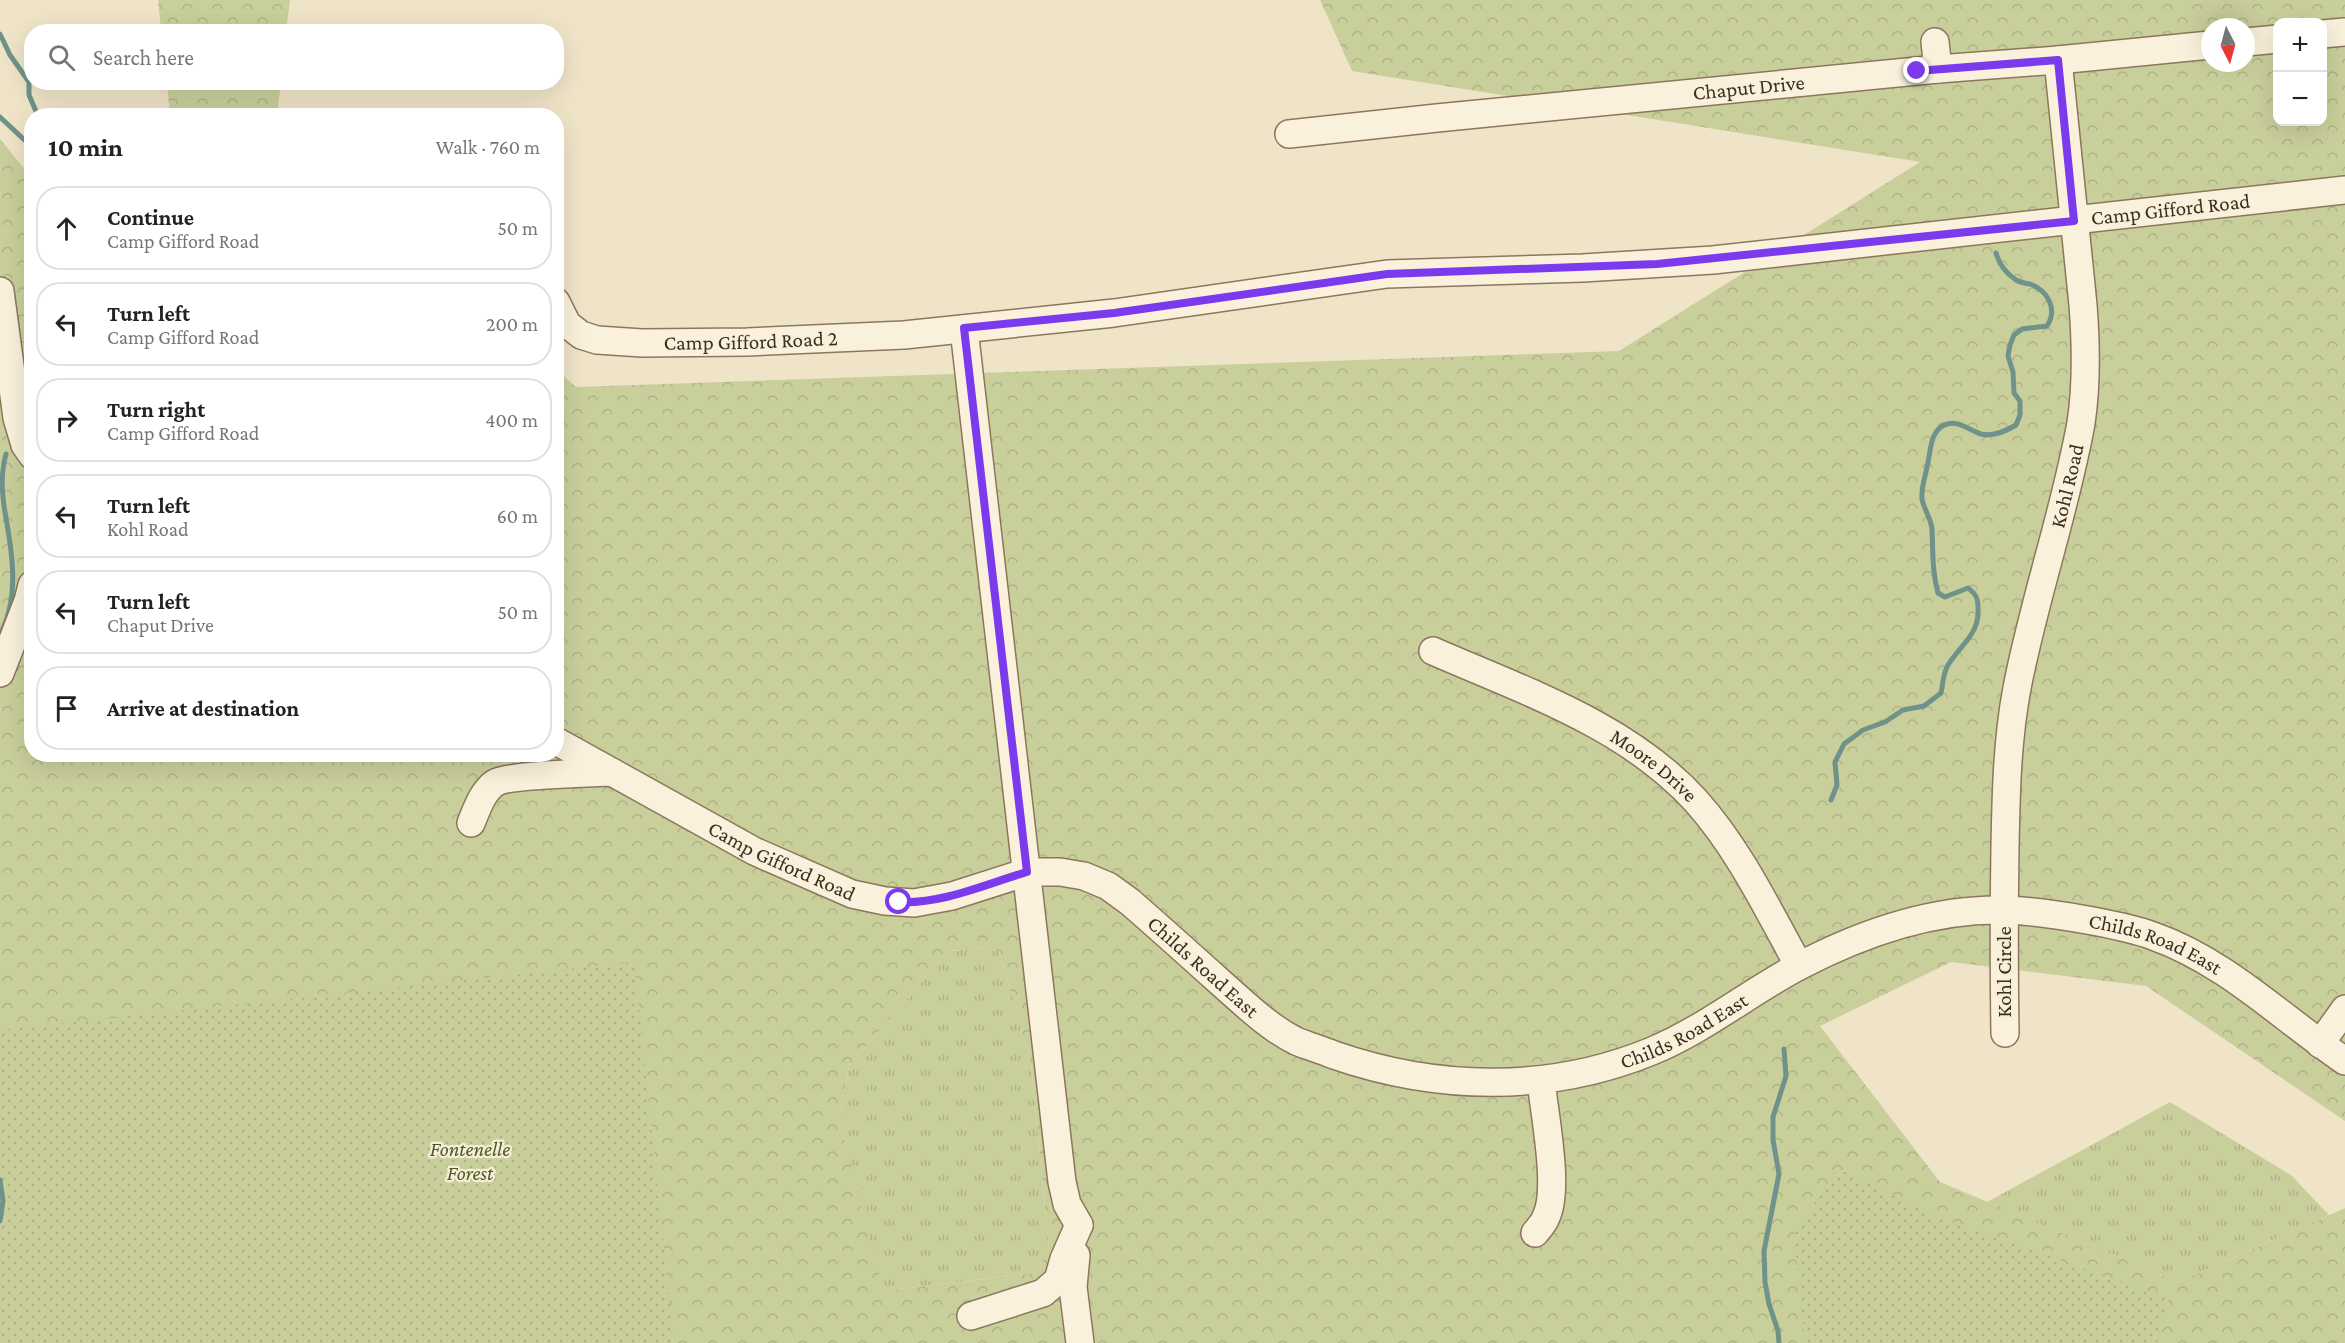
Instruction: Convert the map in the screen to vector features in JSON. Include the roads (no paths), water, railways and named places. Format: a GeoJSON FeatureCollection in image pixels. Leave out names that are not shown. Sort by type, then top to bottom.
{"type":"FeatureCollection","features":[{"type":"Feature","properties":{"kind":"street"},"geometry":{"type":"LineString","coordinates":[[2327,34],[2345,32]]}},
{"type":"Feature","properties":{"kind":"street"},"geometry":{"type":"LineString","coordinates":[[2255,41],[2273,39]]}},
{"type":"Feature","properties":{"kind":"street"},"geometry":{"type":"LineString","coordinates":[[1935,42],[1938,69]]}},
{"type":"Feature","properties":{"kind":"street","name":"Chaput Drive"},"geometry":{"type":"LineString","coordinates":[[1289,134],[1437,117],[2201,46]]}},
{"type":"Feature","properties":{"kind":"street","name":"Kohl Road"},"geometry":{"type":"LineString","coordinates":[[2004,910],[2006,779],[2010,731],[2027,638],[2081,422],[2086,342],[2058,60]]}},
{"type":"Feature","properties":{"kind":"street","name":"Camp Gifford Road"},"geometry":{"type":"LineString","coordinates":[[964,328],[1114,313],[1387,274],[1657,264],[2074,221],[2345,190]]}},
{"type":"Feature","properties":{"kind":"street"},"geometry":{"type":"LineString","coordinates":[[0,291],[17,418],[24,442]]}},
{"type":"Feature","properties":{"kind":"street","name":"Camp Gifford Road 2"},"geometry":{"type":"LineString","coordinates":[[564,318],[567,324],[581,335],[597,340],[642,343],[747,342],[881,336],[964,328]]}},
{"type":"Feature","properties":{"kind":"street"},"geometry":{"type":"LineString","coordinates":[[964,328],[1062,1182],[1067,1204],[1079,1225],[1073,1287],[1080,1343]]}},
{"type":"Feature","properties":{"kind":"street"},"geometry":{"type":"LineString","coordinates":[[0,673],[24,609]]}},
{"type":"Feature","properties":{"kind":"street","name":"Moore Drive"},"geometry":{"type":"LineString","coordinates":[[1433,651],[1590,722],[1649,759],[1673,778],[1695,800],[1730,846],[1799,966]]}},
{"type":"Feature","properties":{"kind":"street","name":"Camp Gifford Road"},"geometry":{"type":"LineString","coordinates":[[564,746],[754,851],[852,894],[885,901],[914,903],[952,896],[1027,872]]}},
{"type":"Feature","properties":{"kind":"street"},"geometry":{"type":"LineString","coordinates":[[471,823],[480,800],[496,782],[521,777],[611,772]]}},
{"type":"Feature","properties":{"kind":"street","name":"Childs Road East"},"geometry":{"type":"LineString","coordinates":[[1027,872],[1060,872],[1084,876],[1108,886],[1130,902],[1261,1018],[1296,1040],[1361,1064],[1396,1073],[1465,1082],[1502,1083],[1541,1080],[1610,1066],[1655,1050],[1799,966],[1852,941],[1900,925],[1948,914],[2004,910],[2048,913],[2103,923],[2151,935],[2189,951],[2230,977],[2345,1061]]}},
{"type":"Feature","properties":{"kind":"street","name":"Kohl Circle"},"geometry":{"type":"LineString","coordinates":[[2004,910],[2005,1033]]}},
{"type":"Feature","properties":{"kind":"street"},"geometry":{"type":"LineString","coordinates":[[2320,1044],[2345,1010]]}},
{"type":"Feature","properties":{"kind":"street"},"geometry":{"type":"LineString","coordinates":[[1535,1233],[1547,1217],[1552,1198],[1541,1080]]}},
{"type":"Feature","properties":{"kind":"street"},"geometry":{"type":"LineString","coordinates":[[971,1316],[1042,1293],[1058,1280],[1064,1259],[1079,1225]]}},
{"type":"Feature","properties":{"kind":"waterway"},"geometry":{"type":"LineString","coordinates":[[0,34],[10,55],[24,75]]}},
{"type":"Feature","properties":{"kind":"waterway"},"geometry":{"type":"LineString","coordinates":[[29,90],[35,108]]}},
{"type":"Feature","properties":{"kind":"waterway"},"geometry":{"type":"LineString","coordinates":[[0,117],[24,140]]}},
{"type":"Feature","properties":{"kind":"waterway"},"geometry":{"type":"LineString","coordinates":[[1831,800],[1837,785],[1835,762],[1844,744],[1863,730],[1885,722],[1903,710],[1924,706],[1941,693],[1946,668],[1976,625],[1978,602],[1971,590],[1968,588],[1945,597],[1938,593],[1931,525],[1922,494],[1932,442],[1941,427],[1956,423],[1981,434],[1991,435],[2016,425],[2020,415],[2020,401],[2014,393],[2013,372],[2008,356],[2010,345],[2014,335],[2022,329],[2047,326],[2050,320],[2051,307],[2042,291],[2013,278],[2001,265],[1996,253]]}},
{"type":"Feature","properties":{"kind":"waterway"},"geometry":{"type":"LineString","coordinates":[[0,635],[10,607],[13,578],[2,478],[6,454]]}},
{"type":"Feature","properties":{"kind":"waterway"},"geometry":{"type":"LineString","coordinates":[[1779,1343],[1765,1282],[1764,1251],[1779,1174],[1773,1140],[1773,1117],[1786,1076],[1784,1049]]}},
{"type":"Feature","properties":{"kind":"waterway"},"geometry":{"type":"LineString","coordinates":[[0,1180],[3,1201],[0,1221]]}},
{"type":"Feature","properties":{"kind":"park label","name":"Fontenelle Forest"},"geometry":{"type":"Point","coordinates":[470,1161]}}]}
